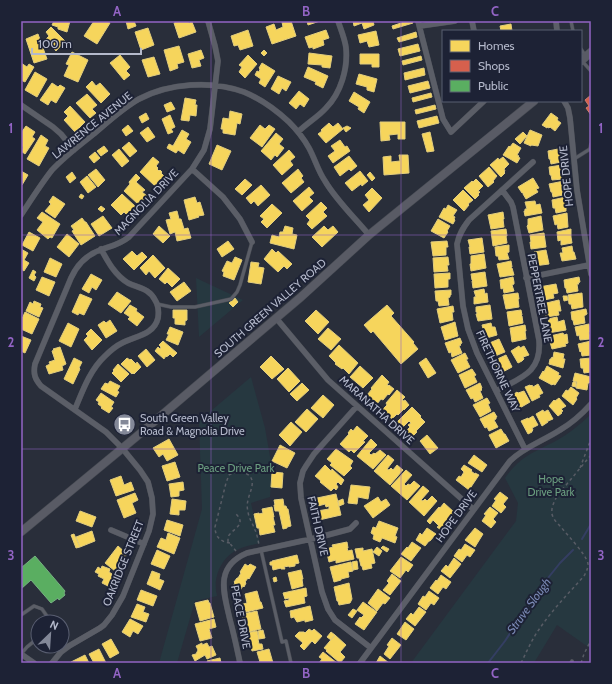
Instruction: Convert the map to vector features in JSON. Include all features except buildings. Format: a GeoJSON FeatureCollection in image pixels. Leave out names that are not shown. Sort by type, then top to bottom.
{"type":"FeatureCollection","features":[{"type":"Feature","properties":{"kind":"main road","name":"SOUTH GREEN VALLEY ROAD"},"geometry":{"type":"LineString","coordinates":[[21,532],[300,298],[369,235],[533,102]]}},
{"type":"Feature","properties":{"kind":"street","name":"MAGNOLIA DRIVE"},"geometry":{"type":"LineString","coordinates":[[122,448],[106,432],[41,386],[35,378],[35,364],[77,267],[84,259],[95,252],[119,244],[129,237],[192,169],[204,150],[210,129],[218,61],[208,21]]}},
{"type":"Feature","properties":{"kind":"street"},"geometry":{"type":"LineString","coordinates":[[298,132],[329,105],[335,96],[344,74],[346,55],[344,39],[338,21]]}},
{"type":"Feature","properties":{"kind":"street"},"geometry":{"type":"LineString","coordinates":[[455,21],[419,24],[443,119],[451,132],[483,102]]}},
{"type":"Feature","properties":{"kind":"street","name":"LAWRENCE AVENUE"},"geometry":{"type":"LineString","coordinates":[[22,211],[52,170],[74,150],[131,104],[145,96],[161,90],[184,85],[201,85],[231,88],[244,92],[260,100],[282,115],[298,132],[309,148],[325,181],[369,235]]}},
{"type":"Feature","properties":{"kind":"street","name":"HOPE DRIVE"},"geometry":{"type":"LineString","coordinates":[[565,102],[568,108],[570,118],[577,190],[591,274]]}},
{"type":"Feature","properties":{"kind":"street"},"geometry":{"type":"LineString","coordinates":[[21,105],[53,126],[74,150]]}},
{"type":"Feature","properties":{"kind":"street","name":"FIRETHORNE WAY"},"geometry":{"type":"LineString","coordinates":[[525,449],[477,353],[468,329],[463,306],[457,244],[464,226],[469,220],[533,162]]}},
{"type":"Feature","properties":{"kind":"street"},"geometry":{"type":"LineString","coordinates":[[192,169],[223,197],[240,219],[252,242]]}},
{"type":"Feature","properties":{"kind":"street","name":"PEPPERTREE LANE"},"geometry":{"type":"LineString","coordinates":[[496,391],[528,373],[535,364],[539,354],[539,340],[513,207],[502,190]]}},
{"type":"Feature","properties":{"kind":"street"},"geometry":{"type":"LineString","coordinates":[[75,409],[93,370],[105,356],[122,343],[147,333],[153,328],[159,311],[154,297],[148,291],[127,282],[117,274],[108,263],[101,249]]}},
{"type":"Feature","properties":{"kind":"street"},"geometry":{"type":"LineString","coordinates":[[526,278],[589,265]]}},
{"type":"Feature","properties":{"kind":"street","name":"MARANATHA DRIVE"},"geometry":{"type":"LineString","coordinates":[[276,318],[321,373],[473,509]]}},
{"type":"Feature","properties":{"kind":"street","name":"HOPE DRIVE"},"geometry":{"type":"LineString","coordinates":[[360,663],[510,461],[525,449],[560,430],[579,416],[591,404]]}},
{"type":"Feature","properties":{"kind":"street","name":"FAITH DRIVE"},"geometry":{"type":"LineString","coordinates":[[357,406],[314,454],[303,471],[300,490],[322,592],[328,609],[335,620],[371,648]]}},
{"type":"Feature","properties":{"kind":"street","name":"OAKRIDGE STREET"},"geometry":{"type":"LineString","coordinates":[[52,663],[61,652],[73,642],[104,625],[116,610],[144,544],[152,520],[153,504],[148,482],[122,448]]}},
{"type":"Feature","properties":{"kind":"street","name":"PEACE DRIVE"},"geometry":{"type":"LineString","coordinates":[[240,663],[224,596],[225,575],[230,566],[237,559],[248,553],[350,529],[356,523]]}},
{"type":"Feature","properties":{"kind":"street"},"geometry":{"type":"LineString","coordinates":[[111,530],[144,544]]}},
{"type":"Feature","properties":{"kind":"street"},"geometry":{"type":"LineString","coordinates":[[21,654],[34,663]]}},
{"type":"Feature","properties":{"kind":"lane"},"geometry":{"type":"LineString","coordinates":[[585,57],[591,71]]}},
{"type":"Feature","properties":{"kind":"lane"},"geometry":{"type":"LineString","coordinates":[[574,159],[590,149],[591,144]]}},
{"type":"Feature","properties":{"kind":"lane"},"geometry":{"type":"LineString","coordinates":[[157,304],[171,307],[195,307],[230,299],[237,292],[240,285],[252,242]]}},
{"type":"Feature","properties":{"kind":"lane"},"geometry":{"type":"LineString","coordinates":[[261,550],[282,642],[286,641],[290,663]]}},
{"type":"Feature","properties":{"kind":"lane"},"geometry":{"type":"LineString","coordinates":[[21,616],[34,606],[42,609],[45,614]]}},
{"type":"Feature","properties":{"kind":"lane"},"geometry":{"type":"LineString","coordinates":[[21,654],[30,645]]}},
{"type":"Feature","properties":{"kind":"path"},"geometry":{"type":"LineString","coordinates":[[579,470],[591,439]]}},
{"type":"Feature","properties":{"kind":"path"},"geometry":{"type":"LineString","coordinates":[[521,663],[540,628],[584,576],[588,568],[587,560],[583,554],[556,522],[552,515],[555,500],[591,455]]}},
{"type":"Feature","properties":{"kind":"path"},"geometry":{"type":"LineString","coordinates":[[230,543],[220,540],[215,533],[215,526],[229,475],[242,472],[249,476],[252,482],[247,508],[248,515],[255,530],[261,550]]}},
{"type":"Feature","properties":{"kind":"path"},"geometry":{"type":"LineString","coordinates":[[236,514],[239,517],[239,526],[229,536],[228,541],[236,550]]}},
{"type":"Feature","properties":{"kind":"path"},"geometry":{"type":"LineString","coordinates":[[581,663],[591,640]]}},
{"type":"Feature","properties":{"kind":"green space"},"geometry":{"type":"Polygon","coordinates":[[[196,278],[243,300],[199,337],[196,278]]]}},
{"type":"Feature","properties":{"kind":"green space","name":"Peace Drive Park"},"geometry":{"type":"Polygon","coordinates":[[[251,377],[265,428],[272,468],[270,497],[251,503],[260,543],[247,546],[233,552],[223,562],[217,575],[217,596],[195,601],[177,663],[159,663],[202,509],[199,421],[251,377]]]}},
{"type":"Feature","properties":{"kind":"green space","name":"Hope Drive Park"},"geometry":{"type":"Polygon","coordinates":[[[591,414],[591,649],[557,625],[534,663],[411,663],[516,521],[518,503],[505,478],[521,460],[564,436],[591,414]]]}},
{"type":"Feature","properties":{"kind":"waterway","name":"Struve Slough"},"geometry":{"type":"LineString","coordinates":[[582,539],[591,524]]}},
{"type":"Feature","properties":{"kind":"waterway","name":"Struve Slough"},"geometry":{"type":"LineString","coordinates":[[488,663],[505,641],[540,588],[560,563],[573,550]]}},
{"type":"Feature","properties":{"kind":"place","name":"South Green Valley Road & Magnolia Drive"},"geometry":{"type":"Point","coordinates":[124,424]}}]}
